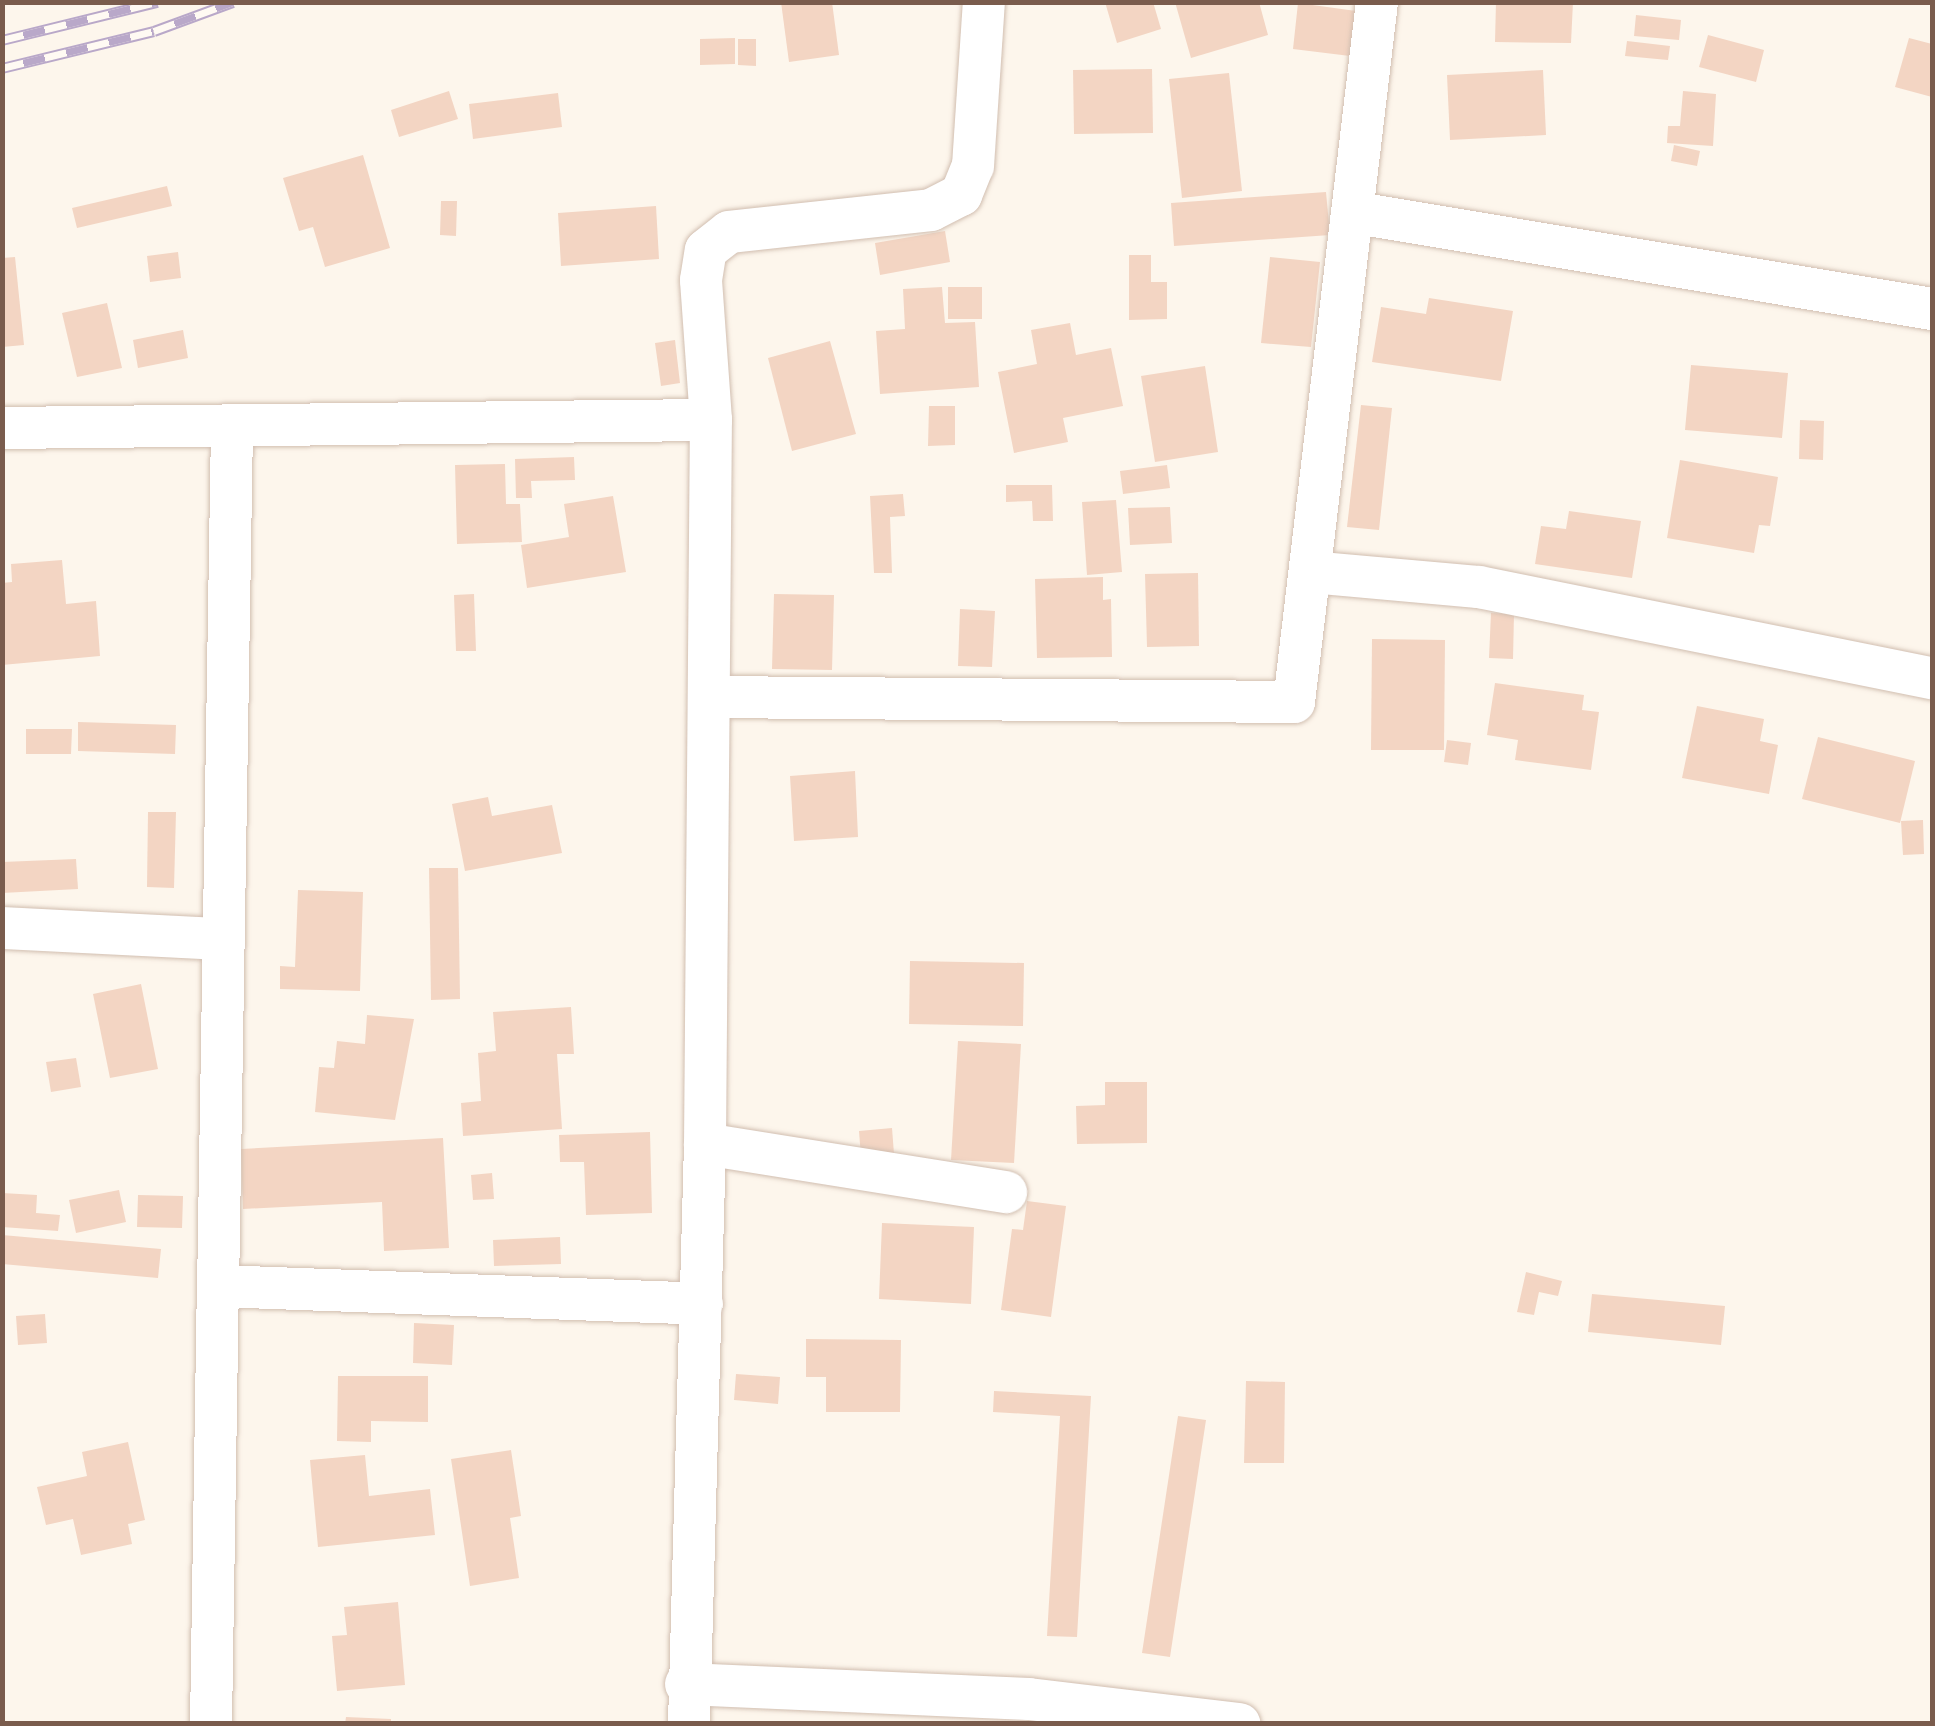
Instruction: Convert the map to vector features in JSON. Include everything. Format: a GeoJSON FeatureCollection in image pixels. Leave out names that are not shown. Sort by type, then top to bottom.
{"type":"FeatureCollection","features":[{"type":"Feature","properties":{"kind":"street"},"geometry":{"type":"LineString","coordinates":[[984,2],[973,166],[961,195],[930,210],[729,232],[706,250],[702,280],[711,420],[705,1144],[688,1704],[1029,1699],[1240,1724]]}},
{"type":"Feature","properties":{"kind":"street"},"geometry":{"type":"LineString","coordinates":[[709,697],[1294,702],[1356,213],[1377,2]]}},
{"type":"Feature","properties":{"kind":"street"},"geometry":{"type":"LineString","coordinates":[[1356,213],[1932,310]]}},
{"type":"Feature","properties":{"kind":"street"},"geometry":{"type":"LineString","coordinates":[[2,428],[711,420]]}},
{"type":"Feature","properties":{"kind":"street"},"geometry":{"type":"LineString","coordinates":[[211,1724],[232,427]]}},
{"type":"Feature","properties":{"kind":"street"},"geometry":{"type":"LineString","coordinates":[[1310,572],[1479,587],[1932,678]]}},
{"type":"Feature","properties":{"kind":"street"},"geometry":{"type":"LineString","coordinates":[[2,928],[221,939]]}},
{"type":"Feature","properties":{"kind":"street"},"geometry":{"type":"LineString","coordinates":[[705,1144],[1006,1192]]}},
{"type":"Feature","properties":{"kind":"street"},"geometry":{"type":"LineString","coordinates":[[218,1286],[702,1304]]}},
{"type":"Feature","properties":{"kind":"building"},"geometry":{"type":"Polygon","coordinates":[[[781,2],[832,2],[839,55],[789,62],[781,2]]]}},
{"type":"Feature","properties":{"kind":"building"},"geometry":{"type":"Polygon","coordinates":[[[1105,2],[1153,2],[1161,29],[1117,43],[1105,2]]]}},
{"type":"Feature","properties":{"kind":"building"},"geometry":{"type":"Polygon","coordinates":[[[1175,2],[1259,2],[1268,35],[1191,58],[1175,2]]]}},
{"type":"Feature","properties":{"kind":"building"},"geometry":{"type":"Polygon","coordinates":[[[1496,2],[1573,2],[1571,43],[1495,42],[1496,2]]]}},
{"type":"Feature","properties":{"kind":"building"},"geometry":{"type":"Polygon","coordinates":[[[1298,3],[1356,11],[1350,56],[1293,49],[1298,3]]]}},
{"type":"Feature","properties":{"kind":"building"},"geometry":{"type":"Polygon","coordinates":[[[1636,15],[1681,20],[1679,40],[1634,36],[1636,15]]]}},
{"type":"Feature","properties":{"kind":"building"},"geometry":{"type":"Polygon","coordinates":[[[1708,35],[1764,50],[1756,82],[1699,67],[1708,35]]]}},
{"type":"Feature","properties":{"kind":"building"},"geometry":{"type":"Polygon","coordinates":[[[735,38],[735,64],[700,65],[700,39],[735,38]]]}},
{"type":"Feature","properties":{"kind":"building"},"geometry":{"type":"Polygon","coordinates":[[[1909,38],[1932,44],[1932,97],[1895,87],[1909,38]]]}},
{"type":"Feature","properties":{"kind":"building"},"geometry":{"type":"Polygon","coordinates":[[[738,39],[756,39],[756,66],[738,65],[738,39]]]}},
{"type":"Feature","properties":{"kind":"building"},"geometry":{"type":"Polygon","coordinates":[[[1627,41],[1670,46],[1668,60],[1625,56],[1627,41]]]}},
{"type":"Feature","properties":{"kind":"building"},"geometry":{"type":"Polygon","coordinates":[[[1152,69],[1153,133],[1074,134],[1073,70],[1152,69]]]}},
{"type":"Feature","properties":{"kind":"building"},"geometry":{"type":"Polygon","coordinates":[[[1543,70],[1546,135],[1450,140],[1447,75],[1543,70]]]}},
{"type":"Feature","properties":{"kind":"building"},"geometry":{"type":"Polygon","coordinates":[[[1229,73],[1242,191],[1182,198],[1169,79],[1229,73]]]}},
{"type":"Feature","properties":{"kind":"building"},"geometry":{"type":"Polygon","coordinates":[[[449,91],[458,119],[399,137],[391,110],[449,91]]]}},
{"type":"Feature","properties":{"kind":"building"},"geometry":{"type":"Polygon","coordinates":[[[1683,91],[1716,94],[1713,146],[1667,143],[1668,126],[1680,126],[1683,91]]]}},
{"type":"Feature","properties":{"kind":"building"},"geometry":{"type":"Polygon","coordinates":[[[558,93],[562,127],[473,139],[469,104],[558,93]]]}},
{"type":"Feature","properties":{"kind":"building"},"geometry":{"type":"Polygon","coordinates":[[[1674,145],[1700,151],[1697,166],[1671,161],[1674,145]]]}},
{"type":"Feature","properties":{"kind":"building"},"geometry":{"type":"Polygon","coordinates":[[[363,155],[390,248],[325,267],[313,227],[299,231],[283,178],[363,155]]]}},
{"type":"Feature","properties":{"kind":"building"},"geometry":{"type":"Polygon","coordinates":[[[167,186],[172,206],[77,228],[72,208],[167,186]]]}},
{"type":"Feature","properties":{"kind":"building"},"geometry":{"type":"Polygon","coordinates":[[[1326,192],[1330,235],[1174,246],[1171,203],[1326,192]]]}},
{"type":"Feature","properties":{"kind":"building"},"geometry":{"type":"Polygon","coordinates":[[[441,201],[457,201],[456,236],[440,235],[441,201]]]}},
{"type":"Feature","properties":{"kind":"building"},"geometry":{"type":"Polygon","coordinates":[[[656,206],[659,259],[561,266],[558,213],[656,206]]]}},
{"type":"Feature","properties":{"kind":"building"},"geometry":{"type":"Polygon","coordinates":[[[945,231],[950,262],[880,275],[875,243],[945,231]]]}},
{"type":"Feature","properties":{"kind":"building"},"geometry":{"type":"Polygon","coordinates":[[[178,252],[181,278],[150,282],[147,256],[178,252]]]}},
{"type":"Feature","properties":{"kind":"building"},"geometry":{"type":"Polygon","coordinates":[[[1129,255],[1151,255],[1151,282],[1167,282],[1167,319],[1129,320],[1129,255]]]}},
{"type":"Feature","properties":{"kind":"building"},"geometry":{"type":"Polygon","coordinates":[[[15,257],[24,345],[2,347],[2,258],[15,257]]]}},
{"type":"Feature","properties":{"kind":"building"},"geometry":{"type":"Polygon","coordinates":[[[1270,257],[1320,262],[1311,347],[1261,343],[1270,257]]]}},
{"type":"Feature","properties":{"kind":"building"},"geometry":{"type":"Polygon","coordinates":[[[942,287],[945,323],[975,322],[979,387],[880,394],[876,331],[905,329],[903,289],[942,287]]]}},
{"type":"Feature","properties":{"kind":"building"},"geometry":{"type":"Polygon","coordinates":[[[948,287],[982,287],[982,319],[948,319],[948,287]]]}},
{"type":"Feature","properties":{"kind":"building"},"geometry":{"type":"Polygon","coordinates":[[[1429,298],[1513,311],[1501,381],[1372,362],[1381,307],[1426,314],[1429,298]]]}},
{"type":"Feature","properties":{"kind":"building"},"geometry":{"type":"Polygon","coordinates":[[[107,303],[122,368],[77,377],[62,313],[107,303]]]}},
{"type":"Feature","properties":{"kind":"building"},"geometry":{"type":"Polygon","coordinates":[[[1070,323],[1076,355],[1111,348],[1123,406],[1063,418],[1068,442],[1014,453],[998,372],[1037,364],[1031,330],[1070,323]]]}},
{"type":"Feature","properties":{"kind":"building"},"geometry":{"type":"Polygon","coordinates":[[[183,330],[188,358],[138,368],[133,340],[183,330]]]}},
{"type":"Feature","properties":{"kind":"building"},"geometry":{"type":"Polygon","coordinates":[[[675,340],[680,383],[661,386],[655,343],[675,340]]]}},
{"type":"Feature","properties":{"kind":"building"},"geometry":{"type":"Polygon","coordinates":[[[830,341],[856,434],[792,451],[768,358],[830,341]]]}},
{"type":"Feature","properties":{"kind":"building"},"geometry":{"type":"Polygon","coordinates":[[[1691,365],[1788,373],[1782,438],[1685,430],[1691,365]]]}},
{"type":"Feature","properties":{"kind":"building"},"geometry":{"type":"Polygon","coordinates":[[[1205,366],[1218,452],[1155,462],[1141,376],[1205,366]]]}},
{"type":"Feature","properties":{"kind":"building"},"geometry":{"type":"Polygon","coordinates":[[[1361,405],[1392,408],[1379,530],[1347,527],[1361,405]]]}},
{"type":"Feature","properties":{"kind":"building"},"geometry":{"type":"Polygon","coordinates":[[[929,406],[955,406],[955,445],[928,446],[929,406]]]}},
{"type":"Feature","properties":{"kind":"building"},"geometry":{"type":"Polygon","coordinates":[[[1800,420],[1824,421],[1823,460],[1799,459],[1800,420]]]}},
{"type":"Feature","properties":{"kind":"building"},"geometry":{"type":"Polygon","coordinates":[[[574,457],[575,480],[531,481],[532,498],[516,498],[515,459],[574,457]]]}},
{"type":"Feature","properties":{"kind":"building"},"geometry":{"type":"Polygon","coordinates":[[[1680,460],[1778,477],[1770,526],[1759,525],[1754,553],[1667,538],[1680,460]]]}},
{"type":"Feature","properties":{"kind":"building"},"geometry":{"type":"Polygon","coordinates":[[[505,464],[506,504],[520,504],[522,542],[457,544],[455,465],[505,464]]]}},
{"type":"Feature","properties":{"kind":"building"},"geometry":{"type":"Polygon","coordinates":[[[1167,465],[1170,488],[1123,494],[1120,471],[1167,465]]]}},
{"type":"Feature","properties":{"kind":"building"},"geometry":{"type":"Polygon","coordinates":[[[1006,485],[1052,485],[1053,521],[1033,521],[1032,501],[1006,502],[1006,485]]]}},
{"type":"Feature","properties":{"kind":"building"},"geometry":{"type":"Polygon","coordinates":[[[903,494],[905,516],[890,517],[892,573],[874,573],[870,496],[903,494]]]}},
{"type":"Feature","properties":{"kind":"building"},"geometry":{"type":"Polygon","coordinates":[[[613,496],[626,572],[527,588],[521,545],[569,537],[564,504],[613,496]]]}},
{"type":"Feature","properties":{"kind":"building"},"geometry":{"type":"Polygon","coordinates":[[[1116,500],[1122,572],[1087,575],[1082,502],[1116,500]]]}},
{"type":"Feature","properties":{"kind":"building"},"geometry":{"type":"Polygon","coordinates":[[[1170,507],[1172,543],[1130,545],[1128,508],[1170,507]]]}},
{"type":"Feature","properties":{"kind":"building"},"geometry":{"type":"Polygon","coordinates":[[[1569,511],[1641,521],[1632,578],[1535,564],[1541,526],[1566,529],[1569,511]]]}},
{"type":"Feature","properties":{"kind":"building"},"geometry":{"type":"Polygon","coordinates":[[[62,560],[66,604],[96,601],[100,656],[2,665],[2,583],[12,582],[11,564],[62,560]]]}},
{"type":"Feature","properties":{"kind":"building"},"geometry":{"type":"Polygon","coordinates":[[[1198,573],[1199,646],[1147,647],[1145,574],[1198,573]]]}},
{"type":"Feature","properties":{"kind":"building"},"geometry":{"type":"Polygon","coordinates":[[[1103,577],[1103,600],[1111,599],[1112,657],[1037,658],[1035,579],[1103,577]]]}},
{"type":"Feature","properties":{"kind":"building"},"geometry":{"type":"Polygon","coordinates":[[[474,594],[476,651],[456,651],[454,595],[474,594]]]}},
{"type":"Feature","properties":{"kind":"building"},"geometry":{"type":"Polygon","coordinates":[[[774,594],[834,595],[832,670],[772,669],[774,594]]]}},
{"type":"Feature","properties":{"kind":"building"},"geometry":{"type":"Polygon","coordinates":[[[960,609],[995,611],[992,667],[958,666],[960,609]]]}},
{"type":"Feature","properties":{"kind":"building"},"geometry":{"type":"Polygon","coordinates":[[[1491,613],[1514,614],[1513,659],[1489,658],[1491,613]]]}},
{"type":"Feature","properties":{"kind":"building"},"geometry":{"type":"Polygon","coordinates":[[[1372,639],[1445,640],[1444,750],[1371,750],[1372,639]]]}},
{"type":"Feature","properties":{"kind":"building"},"geometry":{"type":"Polygon","coordinates":[[[1495,683],[1584,695],[1582,710],[1599,712],[1591,770],[1515,760],[1518,740],[1487,735],[1495,683]]]}},
{"type":"Feature","properties":{"kind":"building"},"geometry":{"type":"Polygon","coordinates":[[[1697,706],[1764,719],[1760,741],[1778,745],[1769,794],[1682,778],[1697,706]]]}},
{"type":"Feature","properties":{"kind":"building"},"geometry":{"type":"Polygon","coordinates":[[[78,722],[176,725],[175,754],[78,751],[78,722]]]}},
{"type":"Feature","properties":{"kind":"building"},"geometry":{"type":"Polygon","coordinates":[[[26,729],[72,729],[71,754],[26,754],[26,729]]]}},
{"type":"Feature","properties":{"kind":"building"},"geometry":{"type":"Polygon","coordinates":[[[1818,737],[1915,761],[1900,823],[1802,799],[1818,737]]]}},
{"type":"Feature","properties":{"kind":"building"},"geometry":{"type":"Polygon","coordinates":[[[1447,740],[1471,743],[1468,765],[1444,762],[1447,740]]]}},
{"type":"Feature","properties":{"kind":"building"},"geometry":{"type":"Polygon","coordinates":[[[855,771],[858,837],[794,841],[790,776],[855,771]]]}},
{"type":"Feature","properties":{"kind":"building"},"geometry":{"type":"Polygon","coordinates":[[[488,797],[492,816],[552,805],[562,853],[465,871],[452,804],[488,797]]]}},
{"type":"Feature","properties":{"kind":"building"},"geometry":{"type":"Polygon","coordinates":[[[148,812],[176,812],[174,888],[147,887],[148,812]]]}},
{"type":"Feature","properties":{"kind":"building"},"geometry":{"type":"Polygon","coordinates":[[[1923,820],[1924,854],[1903,855],[1901,821],[1923,820]]]}},
{"type":"Feature","properties":{"kind":"building"},"geometry":{"type":"Polygon","coordinates":[[[76,859],[78,889],[2,893],[2,862],[76,859]]]}},
{"type":"Feature","properties":{"kind":"building"},"geometry":{"type":"Polygon","coordinates":[[[429,868],[458,868],[460,999],[431,1000],[429,868]]]}},
{"type":"Feature","properties":{"kind":"building"},"geometry":{"type":"Polygon","coordinates":[[[298,890],[363,892],[360,991],[280,989],[280,966],[295,967],[298,890]]]}},
{"type":"Feature","properties":{"kind":"building"},"geometry":{"type":"Polygon","coordinates":[[[910,961],[1024,963],[1023,1026],[909,1024],[910,961]]]}},
{"type":"Feature","properties":{"kind":"building"},"geometry":{"type":"Polygon","coordinates":[[[141,984],[158,1069],[110,1078],[93,994],[141,984]]]}},
{"type":"Feature","properties":{"kind":"building"},"geometry":{"type":"Polygon","coordinates":[[[571,1007],[574,1054],[557,1054],[562,1129],[463,1136],[461,1103],[481,1101],[478,1053],[496,1051],[493,1012],[571,1007]]]}},
{"type":"Feature","properties":{"kind":"building"},"geometry":{"type":"Polygon","coordinates":[[[367,1015],[414,1019],[395,1120],[315,1112],[319,1067],[334,1068],[337,1041],[365,1044],[367,1015]]]}},
{"type":"Feature","properties":{"kind":"building"},"geometry":{"type":"Polygon","coordinates":[[[958,1041],[1021,1044],[1014,1163],[951,1160],[958,1041]]]}},
{"type":"Feature","properties":{"kind":"building"},"geometry":{"type":"Polygon","coordinates":[[[76,1058],[81,1087],[51,1092],[46,1062],[76,1058]]]}},
{"type":"Feature","properties":{"kind":"building"},"geometry":{"type":"Polygon","coordinates":[[[1105,1082],[1147,1082],[1147,1143],[1077,1144],[1076,1106],[1105,1105],[1105,1082]]]}},
{"type":"Feature","properties":{"kind":"building"},"geometry":{"type":"Polygon","coordinates":[[[892,1128],[894,1154],[861,1157],[859,1131],[892,1128]]]}},
{"type":"Feature","properties":{"kind":"building"},"geometry":{"type":"Polygon","coordinates":[[[650,1132],[652,1213],[586,1215],[584,1162],[560,1162],[559,1135],[650,1132]]]}},
{"type":"Feature","properties":{"kind":"building"},"geometry":{"type":"Polygon","coordinates":[[[443,1138],[449,1248],[384,1251],[382,1202],[243,1209],[241,1149],[443,1138]]]}},
{"type":"Feature","properties":{"kind":"building"},"geometry":{"type":"Polygon","coordinates":[[[492,1173],[494,1199],[473,1200],[471,1175],[492,1173]]]}},
{"type":"Feature","properties":{"kind":"building"},"geometry":{"type":"Polygon","coordinates":[[[119,1190],[126,1222],[76,1233],[69,1200],[119,1190]]]}},
{"type":"Feature","properties":{"kind":"building"},"geometry":{"type":"Polygon","coordinates":[[[2,1193],[37,1195],[36,1213],[60,1215],[58,1231],[2,1227],[2,1193]]]}},
{"type":"Feature","properties":{"kind":"building"},"geometry":{"type":"Polygon","coordinates":[[[138,1195],[183,1196],[182,1228],[137,1227],[138,1195]]]}},
{"type":"Feature","properties":{"kind":"building"},"geometry":{"type":"Polygon","coordinates":[[[1027,1201],[1066,1206],[1051,1317],[1001,1310],[1012,1229],[1023,1230],[1027,1201]]]}},
{"type":"Feature","properties":{"kind":"building"},"geometry":{"type":"Polygon","coordinates":[[[882,1223],[974,1227],[971,1304],[879,1299],[882,1223]]]}},
{"type":"Feature","properties":{"kind":"building"},"geometry":{"type":"Polygon","coordinates":[[[2,1235],[161,1249],[158,1278],[2,1264],[2,1235]]]}},
{"type":"Feature","properties":{"kind":"building"},"geometry":{"type":"Polygon","coordinates":[[[560,1237],[561,1264],[494,1266],[493,1240],[560,1237]]]}},
{"type":"Feature","properties":{"kind":"building"},"geometry":{"type":"Polygon","coordinates":[[[1526,1272],[1562,1281],[1558,1296],[1539,1292],[1534,1315],[1517,1312],[1526,1272]]]}},
{"type":"Feature","properties":{"kind":"building"},"geometry":{"type":"Polygon","coordinates":[[[1592,1294],[1725,1306],[1721,1345],[1588,1332],[1592,1294]]]}},
{"type":"Feature","properties":{"kind":"building"},"geometry":{"type":"Polygon","coordinates":[[[45,1314],[47,1343],[18,1345],[16,1316],[45,1314]]]}},
{"type":"Feature","properties":{"kind":"building"},"geometry":{"type":"Polygon","coordinates":[[[414,1323],[454,1325],[452,1365],[413,1363],[414,1323]]]}},
{"type":"Feature","properties":{"kind":"building"},"geometry":{"type":"Polygon","coordinates":[[[806,1339],[901,1340],[900,1412],[826,1412],[826,1377],[806,1377],[806,1339]]]}},
{"type":"Feature","properties":{"kind":"building"},"geometry":{"type":"Polygon","coordinates":[[[736,1374],[780,1377],[778,1404],[734,1400],[736,1374]]]}},
{"type":"Feature","properties":{"kind":"building"},"geometry":{"type":"Polygon","coordinates":[[[338,1376],[428,1376],[428,1422],[371,1421],[371,1442],[337,1441],[338,1376]]]}},
{"type":"Feature","properties":{"kind":"building"},"geometry":{"type":"Polygon","coordinates":[[[1246,1381],[1285,1382],[1284,1463],[1244,1463],[1246,1381]]]}},
{"type":"Feature","properties":{"kind":"building"},"geometry":{"type":"Polygon","coordinates":[[[994,1391],[1091,1396],[1077,1637],[1047,1636],[1060,1416],[993,1412],[994,1391]]]}},
{"type":"Feature","properties":{"kind":"building"},"geometry":{"type":"Polygon","coordinates":[[[1178,1416],[1206,1420],[1170,1657],[1142,1653],[1178,1416]]]}},
{"type":"Feature","properties":{"kind":"building"},"geometry":{"type":"Polygon","coordinates":[[[128,1442],[145,1520],[128,1524],[132,1544],[81,1555],[73,1519],[46,1525],[37,1487],[87,1476],[82,1452],[128,1442]]]}},
{"type":"Feature","properties":{"kind":"building"},"geometry":{"type":"Polygon","coordinates":[[[511,1450],[521,1516],[510,1518],[519,1578],[470,1586],[451,1459],[511,1450]]]}},
{"type":"Feature","properties":{"kind":"building"},"geometry":{"type":"Polygon","coordinates":[[[365,1455],[369,1496],[430,1489],[435,1535],[318,1547],[310,1460],[365,1455]]]}},
{"type":"Feature","properties":{"kind":"building"},"geometry":{"type":"Polygon","coordinates":[[[398,1602],[405,1685],[337,1691],[332,1636],[347,1635],[344,1607],[398,1602]]]}},
{"type":"Feature","properties":{"kind":"building"},"geometry":{"type":"Polygon","coordinates":[[[346,1717],[391,1719],[391,1724],[345,1724],[346,1717]]]}},
{"type":"Feature","properties":{"kind":"railway"},"geometry":{"type":"LineString","coordinates":[[2,40],[157,2]]}},
{"type":"Feature","properties":{"kind":"railway"},"geometry":{"type":"LineString","coordinates":[[2,68],[154,31],[233,2]]}}]}
